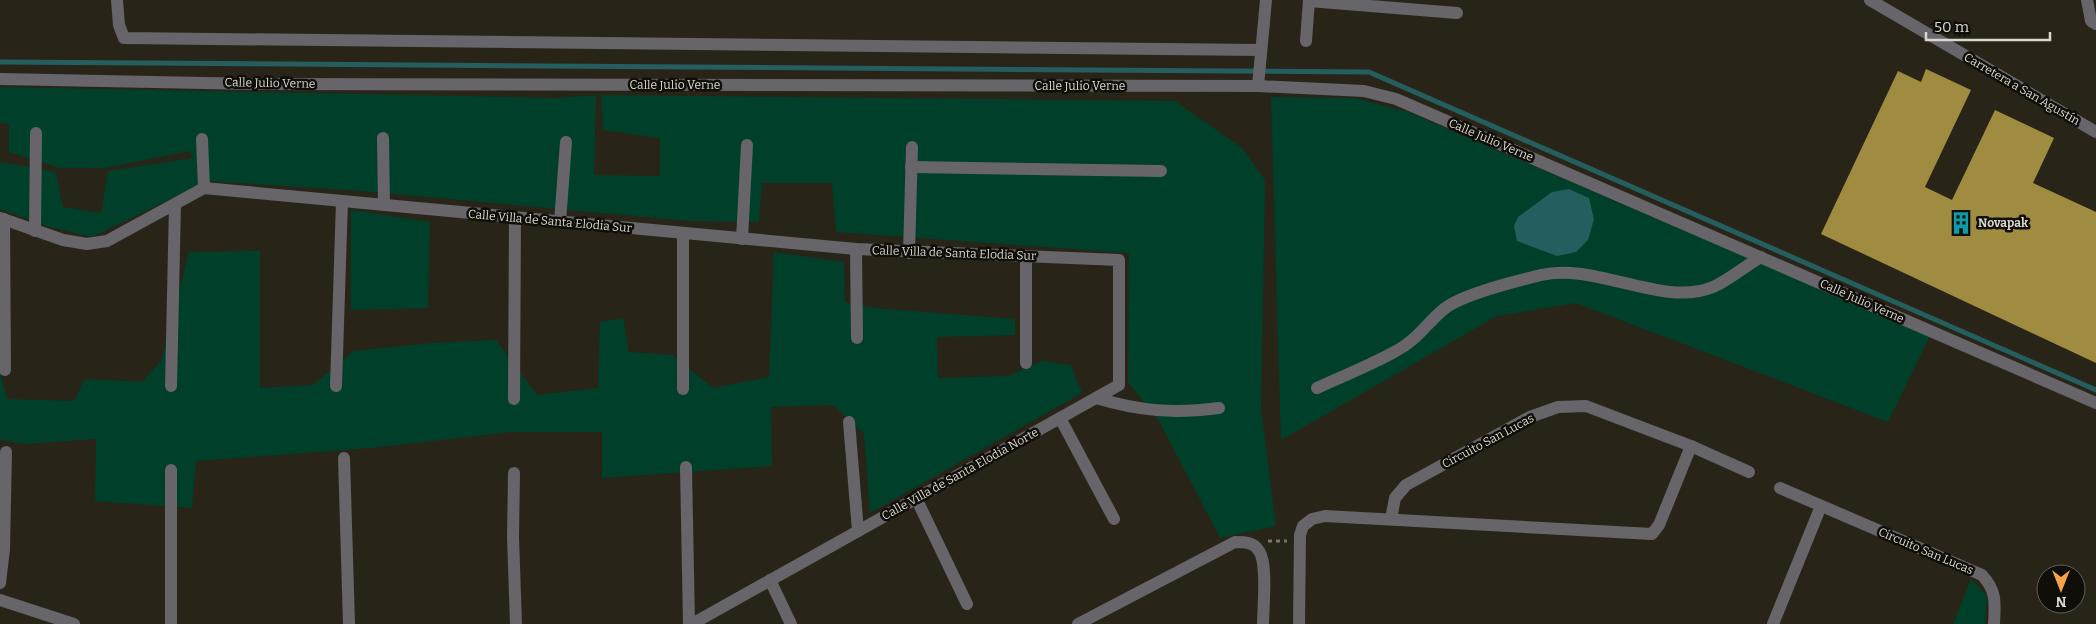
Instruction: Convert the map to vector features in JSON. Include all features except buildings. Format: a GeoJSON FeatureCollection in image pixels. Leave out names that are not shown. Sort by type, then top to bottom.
{"type":"FeatureCollection","features":[{"type":"Feature","properties":{"kind":"street"},"geometry":{"type":"LineString","coordinates":[[117,0],[119,25],[124,38],[1260,56]]}},
{"type":"Feature","properties":{"kind":"street"},"geometry":{"type":"LineString","coordinates":[[1258,82],[1266,0]]}},
{"type":"Feature","properties":{"kind":"street","name":"Carretera a San Agustín"},"geometry":{"type":"LineString","coordinates":[[1870,0],[2096,132]]}},
{"type":"Feature","properties":{"kind":"street"},"geometry":{"type":"LineString","coordinates":[[2087,0],[2091,21],[2096,24]]}},
{"type":"Feature","properties":{"kind":"street"},"geometry":{"type":"LineString","coordinates":[[1306,41],[1309,1],[1456,14]]}},
{"type":"Feature","properties":{"kind":"street","name":"Calle Julio Verne"},"geometry":{"type":"LineString","coordinates":[[0,79],[258,84],[1258,82],[1364,90],[1396,99],[2096,403]]}},
{"type":"Feature","properties":{"kind":"street"},"geometry":{"type":"LineString","coordinates":[[35,231],[36,133]]}},
{"type":"Feature","properties":{"kind":"street"},"geometry":{"type":"LineString","coordinates":[[383,138],[384,205]]}},
{"type":"Feature","properties":{"kind":"street"},"geometry":{"type":"LineString","coordinates":[[5,370],[2,218],[35,231],[87,244],[107,241],[204,188],[202,139]]}},
{"type":"Feature","properties":{"kind":"street"},"geometry":{"type":"LineString","coordinates":[[560,222],[566,142]]}},
{"type":"Feature","properties":{"kind":"street"},"geometry":{"type":"LineString","coordinates":[[742,238],[747,145]]}},
{"type":"Feature","properties":{"kind":"street"},"geometry":{"type":"LineString","coordinates":[[909,253],[912,147]]}},
{"type":"Feature","properties":{"kind":"street"},"geometry":{"type":"LineString","coordinates":[[911,167],[1161,171]]}},
{"type":"Feature","properties":{"kind":"street","name":"Calle Villa de Santa Elodia Sur"},"geometry":{"type":"LineString","coordinates":[[204,188],[856,249],[909,253],[1119,260]]}},
{"type":"Feature","properties":{"kind":"street"},"geometry":{"type":"LineString","coordinates":[[336,386],[342,201]]}},
{"type":"Feature","properties":{"kind":"street"},"geometry":{"type":"LineString","coordinates":[[170,386],[175,204]]}},
{"type":"Feature","properties":{"kind":"street"},"geometry":{"type":"LineString","coordinates":[[514,399],[515,218]]}},
{"type":"Feature","properties":{"kind":"street"},"geometry":{"type":"LineString","coordinates":[[682,389],[683,233]]}},
{"type":"Feature","properties":{"kind":"street"},"geometry":{"type":"LineString","coordinates":[[856,249],[857,338]]}},
{"type":"Feature","properties":{"kind":"street"},"geometry":{"type":"LineString","coordinates":[[1026,256],[1026,363]]}},
{"type":"Feature","properties":{"kind":"street"},"geometry":{"type":"LineString","coordinates":[[1317,388],[1396,351],[1414,340],[1445,308],[1460,299],[1532,277],[1570,272],[1674,292],[1696,292],[1713,287],[1761,257]]}},
{"type":"Feature","properties":{"kind":"street","name":"Calle Villa de Santa Elodia Norte"},"geometry":{"type":"LineString","coordinates":[[690,624],[1119,385],[1119,260]]}},
{"type":"Feature","properties":{"kind":"street"},"geometry":{"type":"LineString","coordinates":[[1096,398],[1156,412],[1188,412],[1219,408]]}},
{"type":"Feature","properties":{"kind":"street","name":"Circuito San Lucas"},"geometry":{"type":"LineString","coordinates":[[1391,519],[1395,498],[1406,485],[1530,417],[1558,407],[1586,406],[1691,446],[1749,472]]}},
{"type":"Feature","properties":{"kind":"street"},"geometry":{"type":"LineString","coordinates":[[1060,418],[1114,519]]}},
{"type":"Feature","properties":{"kind":"street"},"geometry":{"type":"LineString","coordinates":[[849,422],[858,530]]}},
{"type":"Feature","properties":{"kind":"street"},"geometry":{"type":"LineString","coordinates":[[1299,624],[1299,546],[1303,526],[1312,519],[1325,516],[1652,534],[1659,524],[1691,446]]}},
{"type":"Feature","properties":{"kind":"street"},"geometry":{"type":"LineString","coordinates":[[0,583],[4,548],[6,452]]}},
{"type":"Feature","properties":{"kind":"street"},"geometry":{"type":"LineString","coordinates":[[344,458],[349,624]]}},
{"type":"Feature","properties":{"kind":"street"},"geometry":{"type":"LineString","coordinates":[[686,467],[690,624]]}},
{"type":"Feature","properties":{"kind":"street"},"geometry":{"type":"LineString","coordinates":[[171,470],[171,624]]}},
{"type":"Feature","properties":{"kind":"street"},"geometry":{"type":"LineString","coordinates":[[514,473],[513,537],[516,624]]}},
{"type":"Feature","properties":{"kind":"street","name":"Circuito San Lucas"},"geometry":{"type":"LineString","coordinates":[[1780,488],[1982,575],[1992,585],[1996,597],[1994,624]]}},
{"type":"Feature","properties":{"kind":"street"},"geometry":{"type":"LineString","coordinates":[[916,498],[967,604]]}},
{"type":"Feature","properties":{"kind":"street"},"geometry":{"type":"LineString","coordinates":[[1773,624],[1821,506]]}},
{"type":"Feature","properties":{"kind":"street"},"geometry":{"type":"LineString","coordinates":[[1078,624],[1235,542],[1245,542],[1255,546],[1263,559],[1262,624]]}},
{"type":"Feature","properties":{"kind":"street"},"geometry":{"type":"LineString","coordinates":[[770,580],[791,624]]}},
{"type":"Feature","properties":{"kind":"street"},"geometry":{"type":"LineString","coordinates":[[0,600],[74,624]]}},
{"type":"Feature","properties":{"kind":"path"},"geometry":{"type":"LineString","coordinates":[[1255,546],[1277,540],[1299,546]]}},
{"type":"Feature","properties":{"kind":"green space"},"geometry":{"type":"Polygon","coordinates":[[[0,87],[557,98],[596,95],[594,175],[660,176],[660,138],[603,130],[601,95],[1175,101],[1242,148],[1265,180],[1261,409],[1276,526],[1220,538],[1159,421],[1128,382],[1129,253],[836,232],[832,183],[762,183],[759,222],[689,221],[362,191],[208,181],[92,237],[50,227],[0,209],[0,162],[56,172],[63,207],[101,213],[108,171],[194,158],[189,151],[105,168],[60,168],[9,152],[9,124],[0,123],[0,87]]]}},
{"type":"Feature","properties":{"kind":"green space"},"geometry":{"type":"Polygon","coordinates":[[[1271,97],[1354,98],[1408,112],[1930,336],[1888,422],[1576,303],[1497,316],[1281,440],[1271,97]]]}},
{"type":"Feature","properties":{"kind":"green space"},"geometry":{"type":"Polygon","coordinates":[[[351,210],[430,222],[428,308],[351,310],[351,210]]]}},
{"type":"Feature","properties":{"kind":"green space"},"geometry":{"type":"Polygon","coordinates":[[[260,251],[260,388],[313,385],[353,351],[432,343],[496,340],[537,395],[598,388],[600,322],[623,318],[629,352],[672,355],[713,388],[769,377],[774,252],[844,262],[845,302],[874,308],[1015,319],[1015,335],[937,337],[938,378],[1008,376],[1042,361],[1071,365],[1082,393],[870,513],[864,434],[833,405],[771,407],[772,466],[602,478],[602,432],[513,432],[370,448],[196,461],[192,508],[95,501],[96,439],[26,444],[0,440],[0,372],[7,399],[74,401],[85,379],[142,382],[161,361],[189,252],[260,251]]]}},
{"type":"Feature","properties":{"kind":"green space"},"geometry":{"type":"Polygon","coordinates":[[[1971,579],[1987,596],[1985,624],[1953,624],[1971,579]]]}},
{"type":"Feature","properties":{"kind":"water"},"geometry":{"type":"Polygon","coordinates":[[[1569,189],[1589,198],[1594,219],[1588,240],[1576,252],[1557,256],[1517,241],[1514,226],[1518,217],[1552,192],[1569,189]]]}},
{"type":"Feature","properties":{"kind":"waterway"},"geometry":{"type":"LineString","coordinates":[[0,62],[1369,72],[2096,390]]}},
{"type":"Feature","properties":{"kind":"place","name":"Novapak"},"geometry":{"type":"Point","coordinates":[1961,223]}}]}
